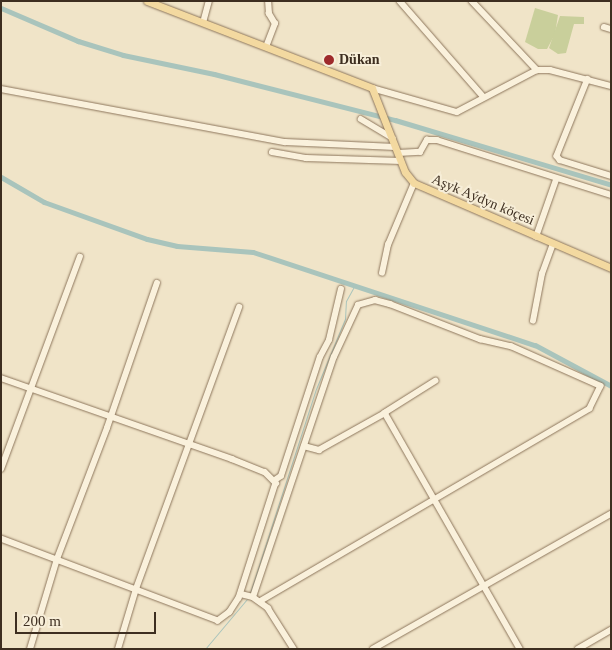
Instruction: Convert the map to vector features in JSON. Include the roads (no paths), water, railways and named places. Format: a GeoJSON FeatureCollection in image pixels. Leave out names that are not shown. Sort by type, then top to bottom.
{"type":"FeatureCollection","features":[{"type":"Feature","properties":{"kind":"main road"},"geometry":{"type":"LineString","coordinates":[[147,1],[372,88]]}},
{"type":"Feature","properties":{"kind":"main road","name":"Aşyk Aýdyn köçesi"},"geometry":{"type":"LineString","coordinates":[[372,88],[381,107],[400,161],[414,183],[611,268]]}},
{"type":"Feature","properties":{"kind":"street"},"geometry":{"type":"LineString","coordinates":[[203,23],[209,1]]}},
{"type":"Feature","properties":{"kind":"street"},"geometry":{"type":"LineString","coordinates":[[266,47],[275,24],[269,14],[268,1]]}},
{"type":"Feature","properties":{"kind":"street"},"geometry":{"type":"LineString","coordinates":[[400,1],[483,96]]}},
{"type":"Feature","properties":{"kind":"street"},"geometry":{"type":"LineString","coordinates":[[472,1],[537,70]]}},
{"type":"Feature","properties":{"kind":"street"},"geometry":{"type":"LineString","coordinates":[[604,27],[611,29]]}},
{"type":"Feature","properties":{"kind":"street"},"geometry":{"type":"LineString","coordinates":[[372,88],[448,112],[462,110],[483,96],[537,70],[550,70],[611,86]]}},
{"type":"Feature","properties":{"kind":"street"},"geometry":{"type":"LineString","coordinates":[[588,80],[556,156],[560,160],[611,176]]}},
{"type":"Feature","properties":{"kind":"street"},"geometry":{"type":"LineString","coordinates":[[1,89],[286,142],[420,152],[427,140],[437,140],[556,180],[611,195]]}},
{"type":"Feature","properties":{"kind":"street"},"geometry":{"type":"LineString","coordinates":[[361,119],[392,136]]}},
{"type":"Feature","properties":{"kind":"street"},"geometry":{"type":"LineString","coordinates":[[272,152],[306,158],[400,161]]}},
{"type":"Feature","properties":{"kind":"street"},"geometry":{"type":"LineString","coordinates":[[536,237],[556,180]]}},
{"type":"Feature","properties":{"kind":"street"},"geometry":{"type":"LineString","coordinates":[[382,273],[388,245],[414,183]]}},
{"type":"Feature","properties":{"kind":"street"},"geometry":{"type":"LineString","coordinates":[[533,321],[542,274],[553,244]]}},
{"type":"Feature","properties":{"kind":"street"},"geometry":{"type":"LineString","coordinates":[[1,469],[80,257]]}},
{"type":"Feature","properties":{"kind":"street"},"geometry":{"type":"LineString","coordinates":[[30,649],[57,559],[110,417],[156,283]]}},
{"type":"Feature","properties":{"kind":"street"},"geometry":{"type":"LineString","coordinates":[[1,539],[218,621],[230,612],[242,594],[267,517],[275,480],[280,476],[320,357],[329,340],[341,289]]}},
{"type":"Feature","properties":{"kind":"street"},"geometry":{"type":"LineString","coordinates":[[253,597],[304,446],[354,308],[369,300],[390,304],[480,339],[512,346],[600,386],[590,409],[260,602]]}},
{"type":"Feature","properties":{"kind":"street"},"geometry":{"type":"LineString","coordinates":[[118,649],[136,589],[240,307]]}},
{"type":"Feature","properties":{"kind":"street"},"geometry":{"type":"LineString","coordinates":[[1,378],[265,472],[275,480]]}},
{"type":"Feature","properties":{"kind":"street"},"geometry":{"type":"LineString","coordinates":[[304,446],[319,450],[385,413],[436,381]]}},
{"type":"Feature","properties":{"kind":"street"},"geometry":{"type":"LineString","coordinates":[[385,413],[520,649]]}},
{"type":"Feature","properties":{"kind":"street"},"geometry":{"type":"LineString","coordinates":[[373,649],[611,514]]}},
{"type":"Feature","properties":{"kind":"street"},"geometry":{"type":"LineString","coordinates":[[242,594],[253,597],[268,608],[294,649]]}},
{"type":"Feature","properties":{"kind":"street"},"geometry":{"type":"LineString","coordinates":[[578,649],[611,630]]}},
{"type":"Feature","properties":{"kind":"waterway"},"geometry":{"type":"LineString","coordinates":[[1,8],[78,41],[123,55],[214,74],[395,120],[611,185]]}},
{"type":"Feature","properties":{"kind":"waterway"},"geometry":{"type":"LineString","coordinates":[[1,177],[44,202],[147,239],[177,246],[253,252],[535,345],[611,386]]}},
{"type":"Feature","properties":{"kind":"waterway"},"geometry":{"type":"LineString","coordinates":[[250,593],[316,389],[345,319],[346,301],[355,285]]}},
{"type":"Feature","properties":{"kind":"waterway"},"geometry":{"type":"LineString","coordinates":[[205,649],[247,599]]}},
{"type":"Feature","properties":{"kind":"place","name":"Dükan"},"geometry":{"type":"Point","coordinates":[329,60]}}]}
